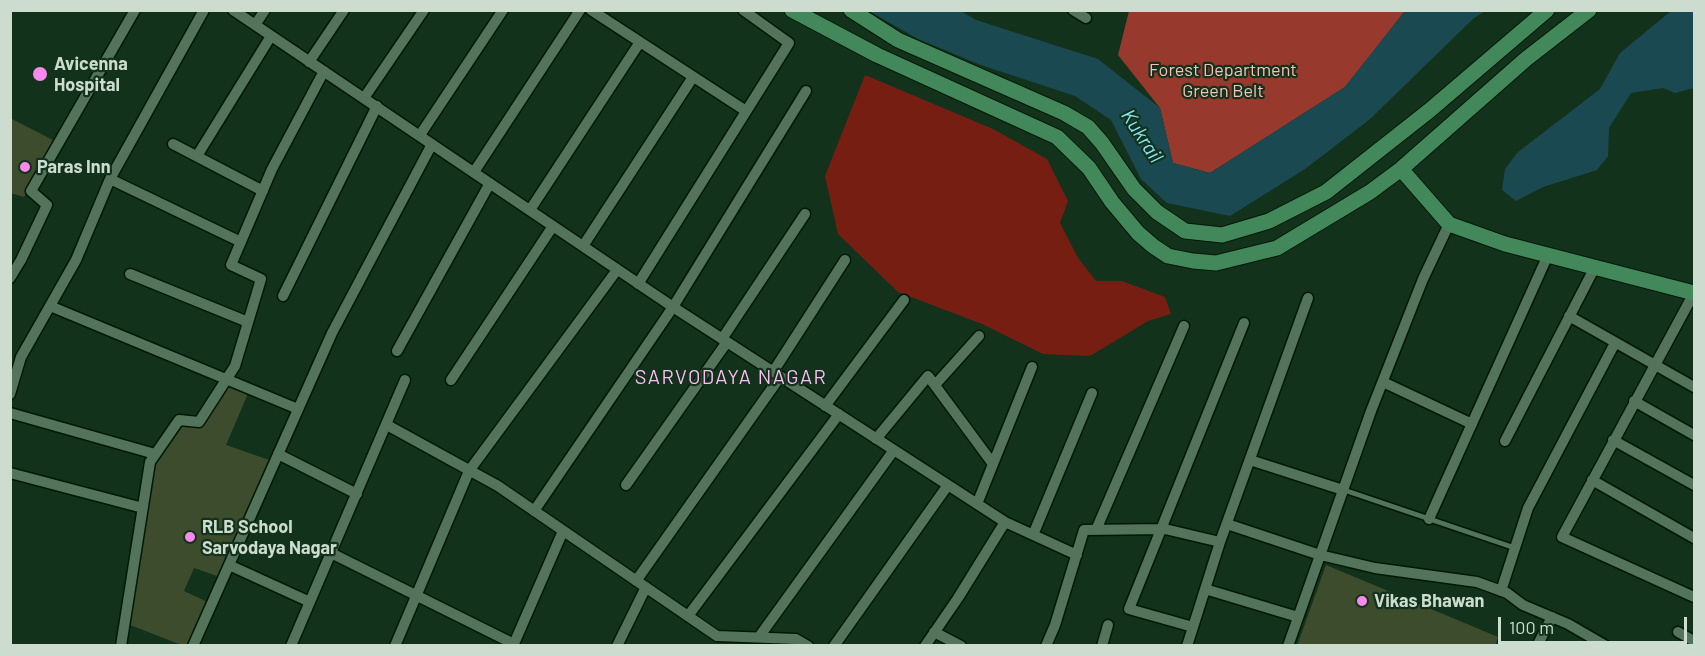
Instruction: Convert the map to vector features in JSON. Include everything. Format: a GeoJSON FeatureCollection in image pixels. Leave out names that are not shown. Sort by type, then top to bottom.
{"type":"FeatureCollection","features":[{"type":"Feature","properties":{"kind":"street"},"geometry":{"type":"LineString","coordinates":[[10,278],[47,205],[30,191],[135,10]]}},
{"type":"Feature","properties":{"kind":"street"},"geometry":{"type":"LineString","coordinates":[[10,394],[21,357],[76,260],[110,179],[204,10]]}},
{"type":"Feature","properties":{"kind":"street"},"geometry":{"type":"LineString","coordinates":[[233,10],[617,270],[876,439],[1005,522],[1077,555]]}},
{"type":"Feature","properties":{"kind":"street"},"geometry":{"type":"LineString","coordinates":[[255,25],[265,10]]}},
{"type":"Feature","properties":{"kind":"street"},"geometry":{"type":"LineString","coordinates":[[309,62],[344,10]]}},
{"type":"Feature","properties":{"kind":"street"},"geometry":{"type":"LineString","coordinates":[[364,98],[424,10]]}},
{"type":"Feature","properties":{"kind":"street"},"geometry":{"type":"LineString","coordinates":[[420,135],[503,10]]}},
{"type":"Feature","properties":{"kind":"street"},"geometry":{"type":"LineString","coordinates":[[474,172],[580,10]]}},
{"type":"Feature","properties":{"kind":"street"},"geometry":{"type":"LineString","coordinates":[[591,10],[746,111]]}},
{"type":"Feature","properties":{"kind":"street"},"geometry":{"type":"LineString","coordinates":[[638,284],[789,43],[743,10]]}},
{"type":"Feature","properties":{"kind":"street"},"geometry":{"type":"LineString","coordinates":[[792,10],[878,55],[1057,137],[1089,168],[1112,202],[1138,233],[1168,256],[1216,262],[1277,248],[1370,192],[1401,169],[1526,59],[1589,10]]}},
{"type":"Feature","properties":{"kind":"street"},"geometry":{"type":"LineString","coordinates":[[851,10],[898,40],[1064,112],[1088,127],[1134,189],[1157,212],[1185,231],[1222,235],[1269,221],[1326,192],[1430,110],[1547,10]]}},
{"type":"Feature","properties":{"kind":"street"},"geometry":{"type":"LineString","coordinates":[[1073,10],[1086,18]]}},
{"type":"Feature","properties":{"kind":"street"},"geometry":{"type":"LineString","coordinates":[[197,156],[271,36]]}},
{"type":"Feature","properties":{"kind":"street"},"geometry":{"type":"LineString","coordinates":[[530,210],[640,42]]}},
{"type":"Feature","properties":{"kind":"street"},"geometry":{"type":"LineString","coordinates":[[121,645],[150,462],[179,420],[199,422],[235,366],[261,279],[231,266],[272,169],[324,71]]}},
{"type":"Feature","properties":{"kind":"street"},"geometry":{"type":"LineString","coordinates":[[583,246],[693,77]]}},
{"type":"Feature","properties":{"kind":"street"},"geometry":{"type":"LineString","coordinates":[[534,511],[673,307],[806,91]]}},
{"type":"Feature","properties":{"kind":"street"},"geometry":{"type":"LineString","coordinates":[[283,296],[377,106]]}},
{"type":"Feature","properties":{"kind":"street"},"geometry":{"type":"LineString","coordinates":[[173,144],[263,191]]}},
{"type":"Feature","properties":{"kind":"street"},"geometry":{"type":"LineString","coordinates":[[193,645],[332,333],[432,144]]}},
{"type":"Feature","properties":{"kind":"street"},"geometry":{"type":"LineString","coordinates":[[1401,169],[1449,224],[1505,244],[1694,293],[1562,537],[1695,597]]}},
{"type":"Feature","properties":{"kind":"street"},"geometry":{"type":"LineString","coordinates":[[110,179],[241,242]]}},
{"type":"Feature","properties":{"kind":"street"},"geometry":{"type":"LineString","coordinates":[[397,351],[490,183]]}},
{"type":"Feature","properties":{"kind":"street"},"geometry":{"type":"LineString","coordinates":[[626,485],[724,340],[805,214]]}},
{"type":"Feature","properties":{"kind":"street"},"geometry":{"type":"LineString","coordinates":[[1288,645],[1383,382],[1423,279],[1449,224]]}},
{"type":"Feature","properties":{"kind":"street"},"geometry":{"type":"LineString","coordinates":[[451,380],[553,226]]}},
{"type":"Feature","properties":{"kind":"street"},"geometry":{"type":"LineString","coordinates":[[1429,519],[1548,255]]}},
{"type":"Feature","properties":{"kind":"street"},"geometry":{"type":"LineString","coordinates":[[616,645],[641,584],[777,374],[845,260]]}},
{"type":"Feature","properties":{"kind":"street"},"geometry":{"type":"LineString","coordinates":[[1505,441],[1595,267]]}},
{"type":"Feature","properties":{"kind":"street"},"geometry":{"type":"LineString","coordinates":[[395,645],[469,471],[617,270]]}},
{"type":"Feature","properties":{"kind":"street"},"geometry":{"type":"LineString","coordinates":[[130,274],[248,322]]}},
{"type":"Feature","properties":{"kind":"street"},"geometry":{"type":"LineString","coordinates":[[1187,645],[1220,542],[1308,298]]}},
{"type":"Feature","properties":{"kind":"street"},"geometry":{"type":"LineString","coordinates":[[825,406],[904,300]]}},
{"type":"Feature","properties":{"kind":"street"},"geometry":{"type":"LineString","coordinates":[[50,306],[298,409]]}},
{"type":"Feature","properties":{"kind":"street"},"geometry":{"type":"LineString","coordinates":[[1569,316],[1695,387]]}},
{"type":"Feature","properties":{"kind":"street"},"geometry":{"type":"LineString","coordinates":[[1193,627],[1129,609],[1244,323]]}},
{"type":"Feature","properties":{"kind":"street"},"geometry":{"type":"LineString","coordinates":[[1096,530],[1184,326]]}},
{"type":"Feature","properties":{"kind":"street"},"geometry":{"type":"LineString","coordinates":[[935,385],[979,336]]}},
{"type":"Feature","properties":{"kind":"street"},"geometry":{"type":"LineString","coordinates":[[1502,591],[1528,508],[1615,343]]}},
{"type":"Feature","properties":{"kind":"street"},"geometry":{"type":"LineString","coordinates":[[977,504],[1032,367]]}},
{"type":"Feature","properties":{"kind":"street"},"geometry":{"type":"LineString","coordinates":[[876,439],[928,376],[993,464]]}},
{"type":"Feature","properties":{"kind":"street"},"geometry":{"type":"LineString","coordinates":[[291,645],[405,380]]}},
{"type":"Feature","properties":{"kind":"street"},"geometry":{"type":"LineString","coordinates":[[1383,382],[1472,424]]}},
{"type":"Feature","properties":{"kind":"street"},"geometry":{"type":"LineString","coordinates":[[1033,535],[1092,393]]}},
{"type":"Feature","properties":{"kind":"street"},"geometry":{"type":"LineString","coordinates":[[1634,402],[1695,435]]}},
{"type":"Feature","properties":{"kind":"street"},"geometry":{"type":"LineString","coordinates":[[10,413],[155,454]]}},
{"type":"Feature","properties":{"kind":"street"},"geometry":{"type":"LineString","coordinates":[[688,616],[839,414]]}},
{"type":"Feature","properties":{"kind":"street"},"geometry":{"type":"LineString","coordinates":[[387,425],[498,486],[717,636],[736,641],[759,637],[796,639],[808,645]]}},
{"type":"Feature","properties":{"kind":"street"},"geometry":{"type":"LineString","coordinates":[[1613,440],[1695,485]]}},
{"type":"Feature","properties":{"kind":"street"},"geometry":{"type":"LineString","coordinates":[[759,637],[894,450]]}},
{"type":"Feature","properties":{"kind":"street"},"geometry":{"type":"LineString","coordinates":[[278,454],[357,494]]}},
{"type":"Feature","properties":{"kind":"street"},"geometry":{"type":"LineString","coordinates":[[1250,460],[1343,490]]}},
{"type":"Feature","properties":{"kind":"street"},"geometry":{"type":"LineString","coordinates":[[10,473],[143,508]]}},
{"type":"Feature","properties":{"kind":"street"},"geometry":{"type":"LineString","coordinates":[[1592,480],[1695,538]]}},
{"type":"Feature","properties":{"kind":"street"},"geometry":{"type":"LineString","coordinates":[[834,645],[948,485]]}},
{"type":"Feature","properties":{"kind":"street"},"geometry":{"type":"LineString","coordinates":[[925,645],[1005,522]]}},
{"type":"Feature","properties":{"kind":"street"},"geometry":{"type":"LineString","coordinates":[[1227,524],[1320,555],[1375,568],[1477,582],[1502,591],[1523,605],[1568,624],[1606,645]]}},
{"type":"Feature","properties":{"kind":"street"},"geometry":{"type":"LineString","coordinates":[[1047,645],[1084,530],[1160,529],[1220,542]]}},
{"type":"Feature","properties":{"kind":"street"},"geometry":{"type":"LineString","coordinates":[[331,553],[514,645],[563,531]]}},
{"type":"Feature","properties":{"kind":"street"},"geometry":{"type":"LineString","coordinates":[[229,566],[310,602]]}},
{"type":"Feature","properties":{"kind":"street"},"geometry":{"type":"LineString","coordinates":[[1205,589],[1298,617]]}},
{"type":"Feature","properties":{"kind":"street"},"geometry":{"type":"LineString","coordinates":[[1537,645],[1552,617]]}},
{"type":"Feature","properties":{"kind":"street"},"geometry":{"type":"LineString","coordinates":[[1102,645],[1108,625]]}},
{"type":"Feature","properties":{"kind":"street"},"geometry":{"type":"LineString","coordinates":[[934,632],[961,645]]}},
{"type":"Feature","properties":{"kind":"street"},"geometry":{"type":"LineString","coordinates":[[1678,632],[1695,640]]}},
{"type":"Feature","properties":{"kind":"lane"},"geometry":{"type":"LineString","coordinates":[[1343,490],[1515,548]]}},
{"type":"Feature","properties":{"kind":"shaded area"},"geometry":{"type":"Polygon","coordinates":[[[865,75],[993,129],[1047,159],[1068,201],[1060,223],[1078,258],[1096,281],[1122,281],[1165,297],[1171,314],[1148,321],[1090,356],[1043,354],[982,324],[898,292],[838,234],[825,176],[865,75]]]}},
{"type":"Feature","properties":{"kind":"green space","name":"Forest Department Green Belt"},"geometry":{"type":"Polygon","coordinates":[[[1129,11],[1405,11],[1345,87],[1210,173],[1173,163],[1160,108],[1118,55],[1129,11]]]}},
{"type":"Feature","properties":{"kind":"water","name":"Kukrail"},"geometry":{"type":"Polygon","coordinates":[[[869,11],[961,11],[976,20],[1098,59],[1160,108],[1173,163],[1210,173],[1345,87],[1405,11],[1485,11],[1473,19],[1369,120],[1305,169],[1230,216],[1167,203],[1141,179],[1111,120],[1075,96],[981,65],[918,39],[869,11]]]}},
{"type":"Feature","properties":{"kind":"water"},"geometry":{"type":"Polygon","coordinates":[[[1671,11],[1694,11],[1694,88],[1675,93],[1663,88],[1631,93],[1609,128],[1608,156],[1597,170],[1543,187],[1516,201],[1502,190],[1505,169],[1518,152],[1600,89],[1620,53],[1671,11]]]}},
{"type":"Feature","properties":{"kind":"building","name":"Paras Inn"},"geometry":{"type":"Polygon","coordinates":[[[10,118],[55,141],[24,197],[10,193],[10,118]]]}},
{"type":"Feature","properties":{"kind":"building","name":"RLB School Sarvodaya Nagar"},"geometry":{"type":"Polygon","coordinates":[[[227,379],[250,389],[226,445],[275,462],[223,578],[194,568],[184,591],[212,604],[193,646],[184,646],[125,623],[150,462],[179,420],[199,422],[227,379]]]}},
{"type":"Feature","properties":{"kind":"building","name":"Vikas Bhawan"},"geometry":{"type":"Polygon","coordinates":[[[1326,565],[1498,637],[1495,646],[1297,646],[1326,565]]]}},
{"type":"Feature","properties":{"kind":"place","name":"Avicenna Hospital"},"geometry":{"type":"Point","coordinates":[40,74]}},
{"type":"Feature","properties":{"kind":"place","name":"Paras Inn"},"geometry":{"type":"Point","coordinates":[25,167]}},
{"type":"Feature","properties":{"kind":"place","name":"RLB School Sarvodaya Nagar"},"geometry":{"type":"Point","coordinates":[190,537]}},
{"type":"Feature","properties":{"kind":"place","name":"Vikas Bhawan"},"geometry":{"type":"Point","coordinates":[1362,601]}},
{"type":"Feature","properties":{"kind":"district","name":"SARVODAYA NAGAR"},"geometry":{"type":"Point","coordinates":[731,377]}}]}
